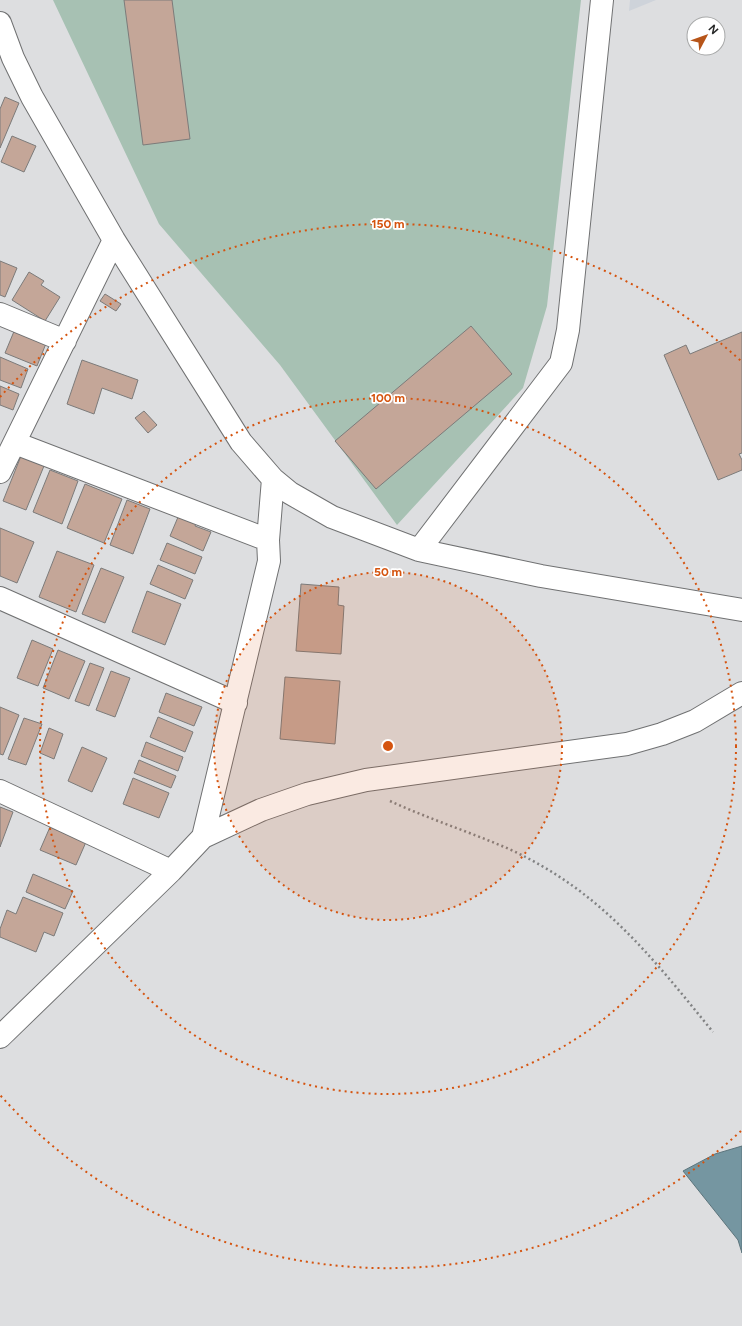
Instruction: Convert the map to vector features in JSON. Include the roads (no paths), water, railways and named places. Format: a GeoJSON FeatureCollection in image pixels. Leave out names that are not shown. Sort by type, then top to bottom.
{"type":"FeatureCollection","features":[{"type":"Feature","properties":{"kind":"street"},"geometry":{"type":"LineString","coordinates":[[419,550],[561,363],[568,330],[602,0]]}},
{"type":"Feature","properties":{"kind":"street"},"geometry":{"type":"LineString","coordinates":[[0,23],[13,58],[32,97],[114,240],[241,442],[273,479],[290,492],[332,517],[419,550],[541,576],[742,610]]}},
{"type":"Feature","properties":{"kind":"street"},"geometry":{"type":"LineString","coordinates":[[114,240],[6,457],[268,540]]}},
{"type":"Feature","properties":{"kind":"street"},"geometry":{"type":"LineString","coordinates":[[0,314],[64,341]]}},
{"type":"Feature","properties":{"kind":"street"},"geometry":{"type":"LineString","coordinates":[[204,837],[269,561],[268,540],[273,479]]}},
{"type":"Feature","properties":{"kind":"street"},"geometry":{"type":"LineString","coordinates":[[0,598],[236,703]]}},
{"type":"Feature","properties":{"kind":"street"},"geometry":{"type":"LineString","coordinates":[[0,1036],[9,1014],[171,871],[204,837],[261,810],[307,794],[366,780],[627,744],[662,734],[695,721],[742,693]]}},
{"type":"Feature","properties":{"kind":"street"},"geometry":{"type":"LineString","coordinates":[[0,791],[171,871]]}},
{"type":"Feature","properties":{"kind":"water"},"geometry":{"type":"Polygon","coordinates":[[[742,1146],[742,1253],[738,1240],[683,1171],[715,1154],[742,1146]]]}}]}
